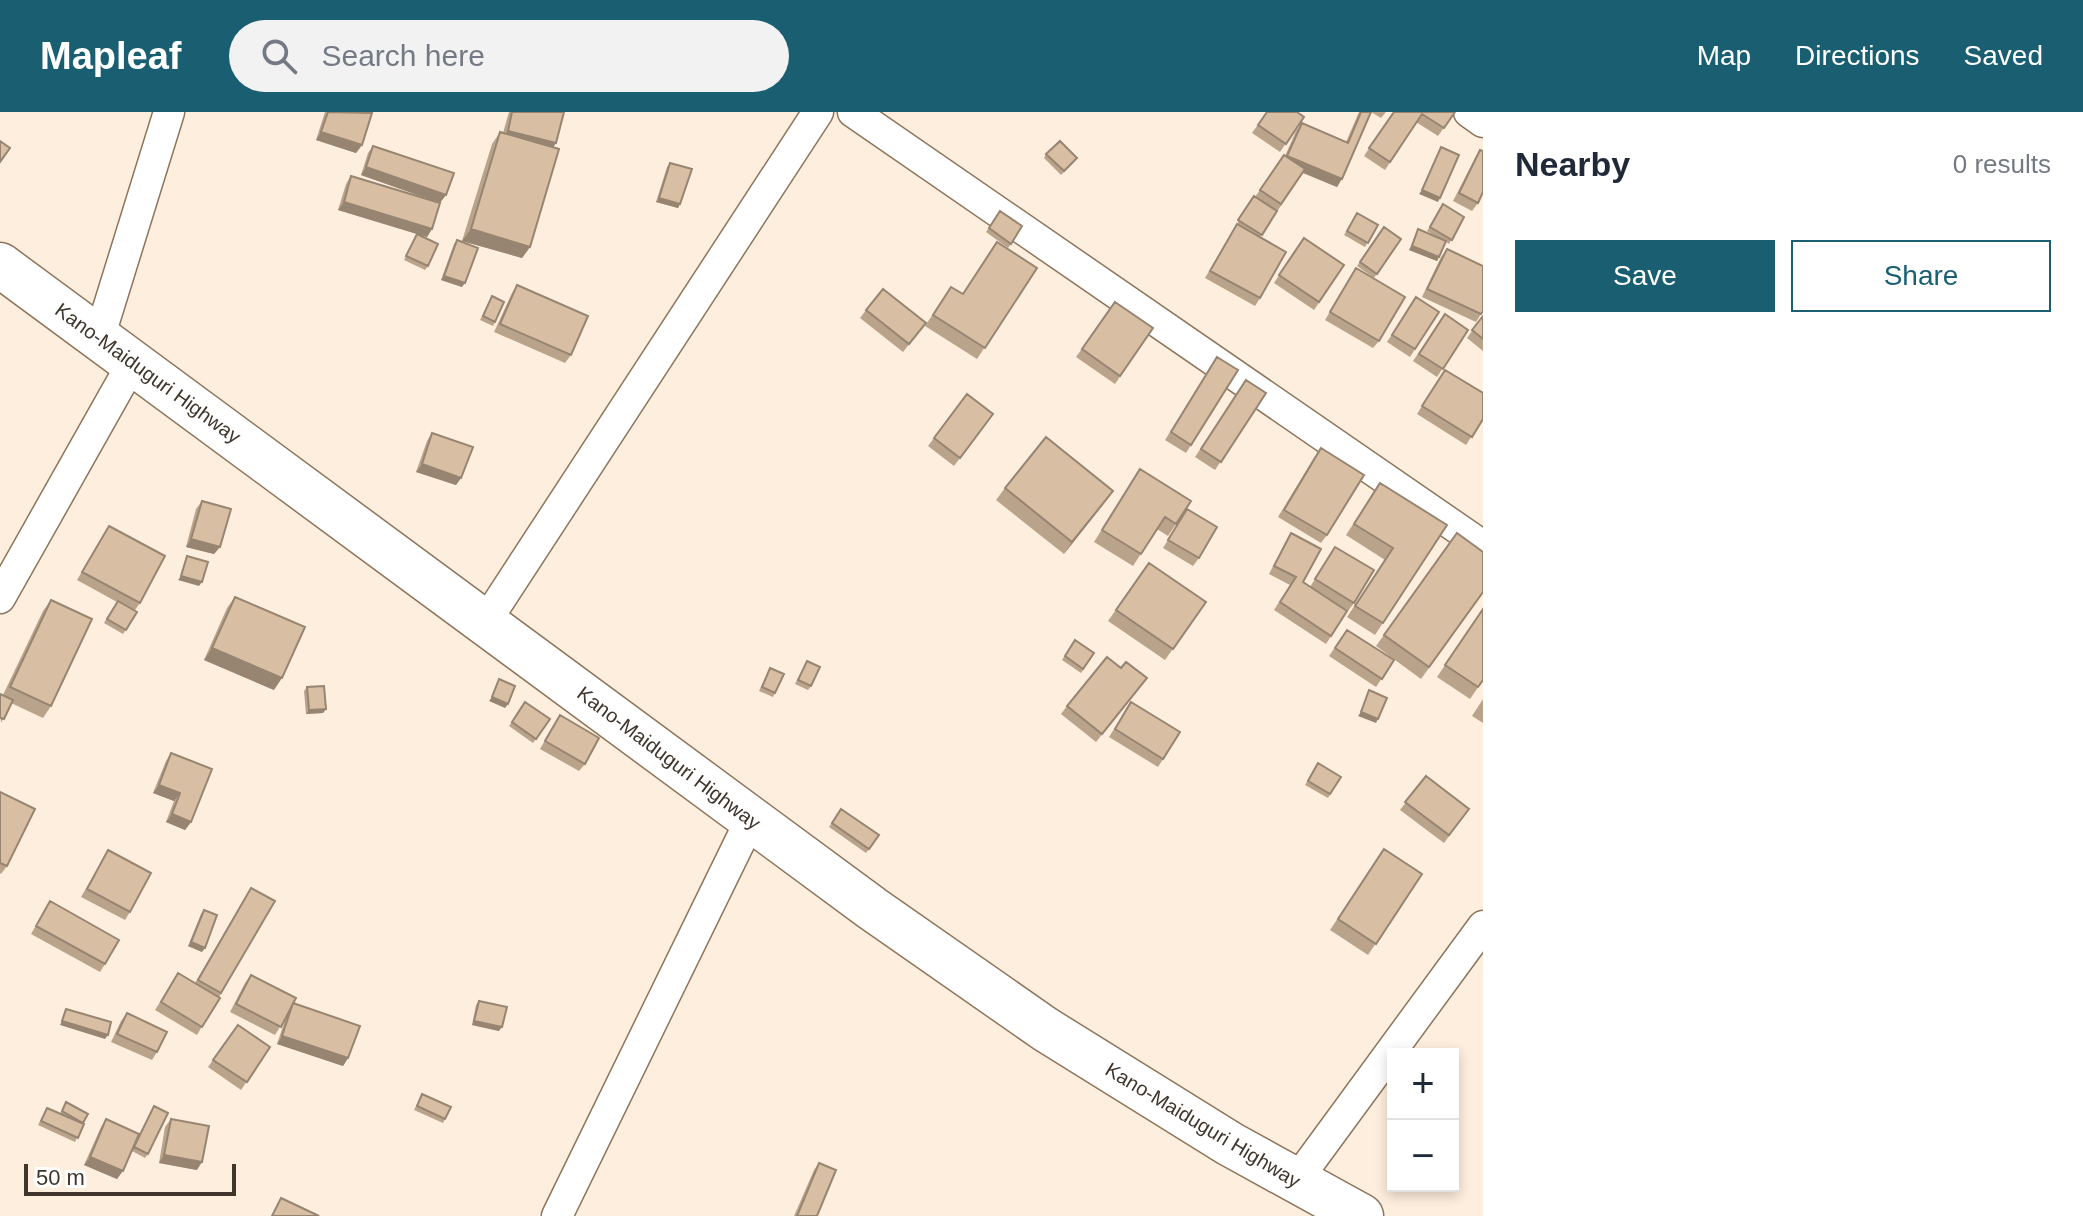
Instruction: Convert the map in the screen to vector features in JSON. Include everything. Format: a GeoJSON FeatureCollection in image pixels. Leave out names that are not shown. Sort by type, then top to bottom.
{"type":"FeatureCollection","features":[{"type":"Feature","properties":{"kind":"highway","name":"Kano-Maiduguri Highway"},"geometry":{"type":"LineString","coordinates":[[0,265],[873,909],[1045,1029],[1230,1144],[1361,1216]]}},
{"type":"Feature","properties":{"kind":"street"},"geometry":{"type":"LineString","coordinates":[[0,598],[116,350],[169,112]]}},
{"type":"Feature","properties":{"kind":"street"},"geometry":{"type":"LineString","coordinates":[[486,621],[818,112]]}},
{"type":"Feature","properties":{"kind":"street"},"geometry":{"type":"LineString","coordinates":[[853,112],[1483,546]]}},
{"type":"Feature","properties":{"kind":"street"},"geometry":{"type":"LineString","coordinates":[[1469,112],[1483,122]]}},
{"type":"Feature","properties":{"kind":"street"},"geometry":{"type":"LineString","coordinates":[[557,1216],[751,819]]}},
{"type":"Feature","properties":{"kind":"street"},"geometry":{"type":"LineString","coordinates":[[1296,1181],[1483,926]]}},
{"type":"Feature","properties":{"kind":"building"},"geometry":{"type":"Polygon","coordinates":[[[328,112],[372,113],[362,145],[321,132],[328,112]]]}},
{"type":"Feature","properties":{"kind":"building"},"geometry":{"type":"Polygon","coordinates":[[[512,112],[564,112],[556,143],[508,131],[512,112]]]}},
{"type":"Feature","properties":{"kind":"building"},"geometry":{"type":"Polygon","coordinates":[[[1267,112],[1297,112],[1304,117],[1286,144],[1258,125],[1267,112]]]}},
{"type":"Feature","properties":{"kind":"building"},"geometry":{"type":"Polygon","coordinates":[[[1361,112],[1371,112],[1342,179],[1287,156],[1302,123],[1348,143],[1361,112]]]}},
{"type":"Feature","properties":{"kind":"building"},"geometry":{"type":"Polygon","coordinates":[[[1394,112],[1455,112],[1444,128],[1422,114],[1390,162],[1369,148],[1394,112]]]}},
{"type":"Feature","properties":{"kind":"building"},"geometry":{"type":"Polygon","coordinates":[[[500,132],[559,149],[530,247],[471,229],[500,132]]]}},
{"type":"Feature","properties":{"kind":"building"},"geometry":{"type":"Polygon","coordinates":[[[0,141],[10,148],[0,162],[0,141]]]}},
{"type":"Feature","properties":{"kind":"building"},"geometry":{"type":"Polygon","coordinates":[[[1060,141],[1077,158],[1064,171],[1046,154],[1060,141]]]}},
{"type":"Feature","properties":{"kind":"building"},"geometry":{"type":"Polygon","coordinates":[[[373,146],[454,173],[446,195],[366,167],[373,146]]]}},
{"type":"Feature","properties":{"kind":"building"},"geometry":{"type":"Polygon","coordinates":[[[1441,147],[1459,155],[1440,198],[1422,190],[1441,147]]]}},
{"type":"Feature","properties":{"kind":"building"},"geometry":{"type":"Polygon","coordinates":[[[1480,150],[1483,151],[1483,192],[1478,203],[1459,193],[1480,150]]]}},
{"type":"Feature","properties":{"kind":"building"},"geometry":{"type":"Polygon","coordinates":[[[1284,155],[1305,169],[1281,204],[1260,190],[1284,155]]]}},
{"type":"Feature","properties":{"kind":"building"},"geometry":{"type":"Polygon","coordinates":[[[670,163],[692,169],[680,204],[659,198],[670,163]]]}},
{"type":"Feature","properties":{"kind":"building"},"geometry":{"type":"Polygon","coordinates":[[[351,176],[440,203],[432,229],[344,202],[351,176]]]}},
{"type":"Feature","properties":{"kind":"building"},"geometry":{"type":"Polygon","coordinates":[[[1254,196],[1277,211],[1262,235],[1238,220],[1254,196]]]}},
{"type":"Feature","properties":{"kind":"building"},"geometry":{"type":"Polygon","coordinates":[[[1443,204],[1464,217],[1452,240],[1430,227],[1443,204]]]}},
{"type":"Feature","properties":{"kind":"building"},"geometry":{"type":"Polygon","coordinates":[[[1000,211],[1022,226],[1011,244],[989,228],[1000,211]]]}},
{"type":"Feature","properties":{"kind":"building"},"geometry":{"type":"Polygon","coordinates":[[[1357,213],[1378,225],[1368,243],[1347,231],[1357,213]]]}},
{"type":"Feature","properties":{"kind":"building"},"geometry":{"type":"Polygon","coordinates":[[[1237,224],[1286,252],[1260,298],[1210,271],[1237,224]]]}},
{"type":"Feature","properties":{"kind":"building"},"geometry":{"type":"Polygon","coordinates":[[[1384,227],[1401,239],[1377,274],[1360,262],[1384,227]]]}},
{"type":"Feature","properties":{"kind":"building"},"geometry":{"type":"Polygon","coordinates":[[[1418,229],[1446,241],[1439,257],[1412,246],[1418,229]]]}},
{"type":"Feature","properties":{"kind":"building"},"geometry":{"type":"Polygon","coordinates":[[[417,234],[438,244],[428,266],[406,256],[417,234]]]}},
{"type":"Feature","properties":{"kind":"building"},"geometry":{"type":"Polygon","coordinates":[[[1304,238],[1344,265],[1319,302],[1279,275],[1304,238]]]}},
{"type":"Feature","properties":{"kind":"building"},"geometry":{"type":"Polygon","coordinates":[[[457,240],[478,248],[465,283],[444,276],[457,240]]]}},
{"type":"Feature","properties":{"kind":"building"},"geometry":{"type":"Polygon","coordinates":[[[997,242],[1037,268],[985,348],[933,315],[951,287],[963,294],[997,242]]]}},
{"type":"Feature","properties":{"kind":"building"},"geometry":{"type":"Polygon","coordinates":[[[1447,249],[1483,266],[1481,314],[1427,289],[1447,249]]]}},
{"type":"Feature","properties":{"kind":"building"},"geometry":{"type":"Polygon","coordinates":[[[1356,268],[1405,297],[1379,341],[1330,312],[1356,268]]]}},
{"type":"Feature","properties":{"kind":"building"},"geometry":{"type":"Polygon","coordinates":[[[517,285],[588,316],[571,355],[500,324],[517,285]]]}},
{"type":"Feature","properties":{"kind":"building"},"geometry":{"type":"Polygon","coordinates":[[[883,289],[926,323],[909,344],[866,310],[883,289]]]}},
{"type":"Feature","properties":{"kind":"building"},"geometry":{"type":"Polygon","coordinates":[[[492,296],[504,302],[495,322],[483,316],[492,296]]]}},
{"type":"Feature","properties":{"kind":"building"},"geometry":{"type":"Polygon","coordinates":[[[1416,297],[1439,312],[1415,349],[1392,335],[1416,297]]]}},
{"type":"Feature","properties":{"kind":"building"},"geometry":{"type":"Polygon","coordinates":[[[1115,302],[1153,328],[1120,376],[1082,349],[1115,302]]]}},
{"type":"Feature","properties":{"kind":"building"},"geometry":{"type":"Polygon","coordinates":[[[1445,314],[1468,330],[1443,369],[1419,354],[1445,314]]]}},
{"type":"Feature","properties":{"kind":"building"},"geometry":{"type":"Polygon","coordinates":[[[1483,316],[1483,339],[1472,330],[1483,316]]]}},
{"type":"Feature","properties":{"kind":"building"},"geometry":{"type":"Polygon","coordinates":[[[1217,357],[1238,370],[1191,445],[1171,432],[1217,357]]]}},
{"type":"Feature","properties":{"kind":"building"},"geometry":{"type":"Polygon","coordinates":[[[1445,370],[1483,393],[1483,419],[1472,437],[1422,406],[1445,370]]]}},
{"type":"Feature","properties":{"kind":"building"},"geometry":{"type":"Polygon","coordinates":[[[1246,380],[1266,393],[1221,462],[1201,449],[1246,380]]]}},
{"type":"Feature","properties":{"kind":"building"},"geometry":{"type":"Polygon","coordinates":[[[967,394],[993,414],[960,458],[934,438],[967,394]]]}},
{"type":"Feature","properties":{"kind":"building"},"geometry":{"type":"Polygon","coordinates":[[[432,433],[473,447],[461,478],[422,464],[432,433]]]}},
{"type":"Feature","properties":{"kind":"building"},"geometry":{"type":"Polygon","coordinates":[[[1046,437],[1113,491],[1072,542],[1005,488],[1046,437]]]}},
{"type":"Feature","properties":{"kind":"building"},"geometry":{"type":"Polygon","coordinates":[[[1321,448],[1364,475],[1327,535],[1284,510],[1321,448]]]}},
{"type":"Feature","properties":{"kind":"building"},"geometry":{"type":"Polygon","coordinates":[[[1140,469],[1191,501],[1176,524],[1165,517],[1141,554],[1102,530],[1140,469]]]}},
{"type":"Feature","properties":{"kind":"building"},"geometry":{"type":"Polygon","coordinates":[[[1380,483],[1447,525],[1383,623],[1355,606],[1393,548],[1354,524],[1380,483]]]}},
{"type":"Feature","properties":{"kind":"building"},"geometry":{"type":"Polygon","coordinates":[[[202,501],[231,509],[220,547],[191,539],[202,501]]]}},
{"type":"Feature","properties":{"kind":"building"},"geometry":{"type":"Polygon","coordinates":[[[1187,509],[1217,527],[1199,558],[1168,540],[1187,509]]]}},
{"type":"Feature","properties":{"kind":"building"},"geometry":{"type":"Polygon","coordinates":[[[109,526],[165,556],[140,603],[82,572],[109,526]]]}},
{"type":"Feature","properties":{"kind":"building"},"geometry":{"type":"Polygon","coordinates":[[[1291,533],[1321,549],[1303,582],[1347,611],[1331,636],[1280,602],[1296,577],[1274,566],[1291,533]]]}},
{"type":"Feature","properties":{"kind":"building"},"geometry":{"type":"Polygon","coordinates":[[[1457,533],[1483,552],[1483,592],[1429,667],[1384,635],[1457,533]]]}},
{"type":"Feature","properties":{"kind":"building"},"geometry":{"type":"Polygon","coordinates":[[[1335,547],[1374,570],[1354,603],[1315,579],[1335,547]]]}},
{"type":"Feature","properties":{"kind":"building"},"geometry":{"type":"Polygon","coordinates":[[[187,556],[208,562],[202,582],[181,576],[187,556]]]}},
{"type":"Feature","properties":{"kind":"building"},"geometry":{"type":"Polygon","coordinates":[[[1149,563],[1206,602],[1173,649],[1116,610],[1149,563]]]}},
{"type":"Feature","properties":{"kind":"building"},"geometry":{"type":"Polygon","coordinates":[[[235,597],[305,627],[282,678],[212,648],[235,597]]]}},
{"type":"Feature","properties":{"kind":"building"},"geometry":{"type":"Polygon","coordinates":[[[51,600],[92,619],[51,706],[10,687],[51,600]]]}},
{"type":"Feature","properties":{"kind":"building"},"geometry":{"type":"Polygon","coordinates":[[[118,601],[137,612],[126,630],[107,619],[118,601]]]}},
{"type":"Feature","properties":{"kind":"building"},"geometry":{"type":"Polygon","coordinates":[[[1483,609],[1483,680],[1478,687],[1445,665],[1483,609]]]}},
{"type":"Feature","properties":{"kind":"building"},"geometry":{"type":"Polygon","coordinates":[[[1347,630],[1394,660],[1382,679],[1335,648],[1347,630]]]}},
{"type":"Feature","properties":{"kind":"building"},"geometry":{"type":"Polygon","coordinates":[[[1075,640],[1094,653],[1083,669],[1065,656],[1075,640]]]}},
{"type":"Feature","properties":{"kind":"building"},"geometry":{"type":"Polygon","coordinates":[[[1107,657],[1121,668],[1126,662],[1147,678],[1102,734],[1067,706],[1107,657]]]}},
{"type":"Feature","properties":{"kind":"building"},"geometry":{"type":"Polygon","coordinates":[[[807,661],[820,667],[811,686],[798,680],[807,661]]]}},
{"type":"Feature","properties":{"kind":"building"},"geometry":{"type":"Polygon","coordinates":[[[770,668],[784,674],[775,693],[762,687],[770,668]]]}},
{"type":"Feature","properties":{"kind":"building"},"geometry":{"type":"Polygon","coordinates":[[[499,679],[515,686],[508,704],[492,697],[499,679]]]}},
{"type":"Feature","properties":{"kind":"building"},"geometry":{"type":"Polygon","coordinates":[[[324,686],[326,709],[309,710],[307,687],[324,686]]]}},
{"type":"Feature","properties":{"kind":"building"},"geometry":{"type":"Polygon","coordinates":[[[1369,690],[1387,698],[1378,719],[1361,712],[1369,690]]]}},
{"type":"Feature","properties":{"kind":"building"},"geometry":{"type":"Polygon","coordinates":[[[0,694],[13,700],[4,719],[0,718],[0,694]]]}},
{"type":"Feature","properties":{"kind":"building"},"geometry":{"type":"Polygon","coordinates":[[[525,702],[550,719],[536,739],[512,722],[525,702]]]}},
{"type":"Feature","properties":{"kind":"building"},"geometry":{"type":"Polygon","coordinates":[[[1131,702],[1180,732],[1163,759],[1115,729],[1131,702]]]}},
{"type":"Feature","properties":{"kind":"building"},"geometry":{"type":"Polygon","coordinates":[[[560,715],[599,738],[585,764],[545,741],[560,715]]]}},
{"type":"Feature","properties":{"kind":"building"},"geometry":{"type":"Polygon","coordinates":[[[171,753],[212,769],[191,822],[172,814],[180,793],[159,785],[171,753]]]}},
{"type":"Feature","properties":{"kind":"building"},"geometry":{"type":"Polygon","coordinates":[[[1318,763],[1341,777],[1330,794],[1308,781],[1318,763]]]}},
{"type":"Feature","properties":{"kind":"building"},"geometry":{"type":"Polygon","coordinates":[[[1426,776],[1469,809],[1449,835],[1405,802],[1426,776]]]}},
{"type":"Feature","properties":{"kind":"building"},"geometry":{"type":"Polygon","coordinates":[[[0,792],[35,809],[7,866],[0,863],[0,792]]]}},
{"type":"Feature","properties":{"kind":"building"},"geometry":{"type":"Polygon","coordinates":[[[841,809],[879,835],[869,849],[832,823],[841,809]]]}},
{"type":"Feature","properties":{"kind":"building"},"geometry":{"type":"Polygon","coordinates":[[[1384,849],[1422,874],[1376,944],[1338,919],[1384,849]]]}},
{"type":"Feature","properties":{"kind":"building"},"geometry":{"type":"Polygon","coordinates":[[[108,850],[151,873],[130,912],[87,889],[108,850]]]}},
{"type":"Feature","properties":{"kind":"building"},"geometry":{"type":"Polygon","coordinates":[[[251,888],[275,901],[221,993],[198,980],[251,888]]]}},
{"type":"Feature","properties":{"kind":"building"},"geometry":{"type":"Polygon","coordinates":[[[50,901],[119,940],[105,964],[36,926],[50,901]]]}},
{"type":"Feature","properties":{"kind":"building"},"geometry":{"type":"Polygon","coordinates":[[[204,910],[217,915],[205,948],[191,942],[204,910]]]}},
{"type":"Feature","properties":{"kind":"building"},"geometry":{"type":"Polygon","coordinates":[[[178,973],[220,998],[202,1027],[161,1002],[178,973]]]}},
{"type":"Feature","properties":{"kind":"building"},"geometry":{"type":"Polygon","coordinates":[[[251,975],[296,998],[281,1027],[236,1004],[251,975]]]}},
{"type":"Feature","properties":{"kind":"building"},"geometry":{"type":"Polygon","coordinates":[[[479,1001],[507,1007],[502,1027],[474,1021],[479,1001]]]}},
{"type":"Feature","properties":{"kind":"building"},"geometry":{"type":"Polygon","coordinates":[[[293,1003],[360,1026],[348,1058],[282,1036],[293,1003]]]}},
{"type":"Feature","properties":{"kind":"building"},"geometry":{"type":"Polygon","coordinates":[[[66,1009],[111,1022],[108,1035],[62,1021],[66,1009]]]}},
{"type":"Feature","properties":{"kind":"building"},"geometry":{"type":"Polygon","coordinates":[[[127,1013],[167,1032],[157,1052],[117,1034],[127,1013]]]}},
{"type":"Feature","properties":{"kind":"building"},"geometry":{"type":"Polygon","coordinates":[[[238,1025],[270,1047],[247,1082],[213,1060],[238,1025]]]}},
{"type":"Feature","properties":{"kind":"building"},"geometry":{"type":"Polygon","coordinates":[[[422,1094],[451,1107],[445,1119],[417,1106],[422,1094]]]}},
{"type":"Feature","properties":{"kind":"building"},"geometry":{"type":"Polygon","coordinates":[[[66,1102],[88,1114],[83,1123],[62,1111],[66,1102]]]}},
{"type":"Feature","properties":{"kind":"building"},"geometry":{"type":"Polygon","coordinates":[[[154,1106],[168,1113],[148,1154],[134,1147],[154,1106]]]}},
{"type":"Feature","properties":{"kind":"building"},"geometry":{"type":"Polygon","coordinates":[[[47,1108],[84,1124],[78,1138],[41,1121],[47,1108]]]}},
{"type":"Feature","properties":{"kind":"building"},"geometry":{"type":"Polygon","coordinates":[[[106,1119],[139,1134],[123,1171],[90,1157],[106,1119]]]}},
{"type":"Feature","properties":{"kind":"building"},"geometry":{"type":"Polygon","coordinates":[[[171,1119],[209,1126],[202,1162],[164,1155],[171,1119]]]}},
{"type":"Feature","properties":{"kind":"building"},"geometry":{"type":"Polygon","coordinates":[[[819,1163],[836,1170],[817,1216],[797,1216],[819,1163]]]}},
{"type":"Feature","properties":{"kind":"building"},"geometry":{"type":"Polygon","coordinates":[[[281,1198],[319,1216],[272,1216],[281,1198]]]}}]}
